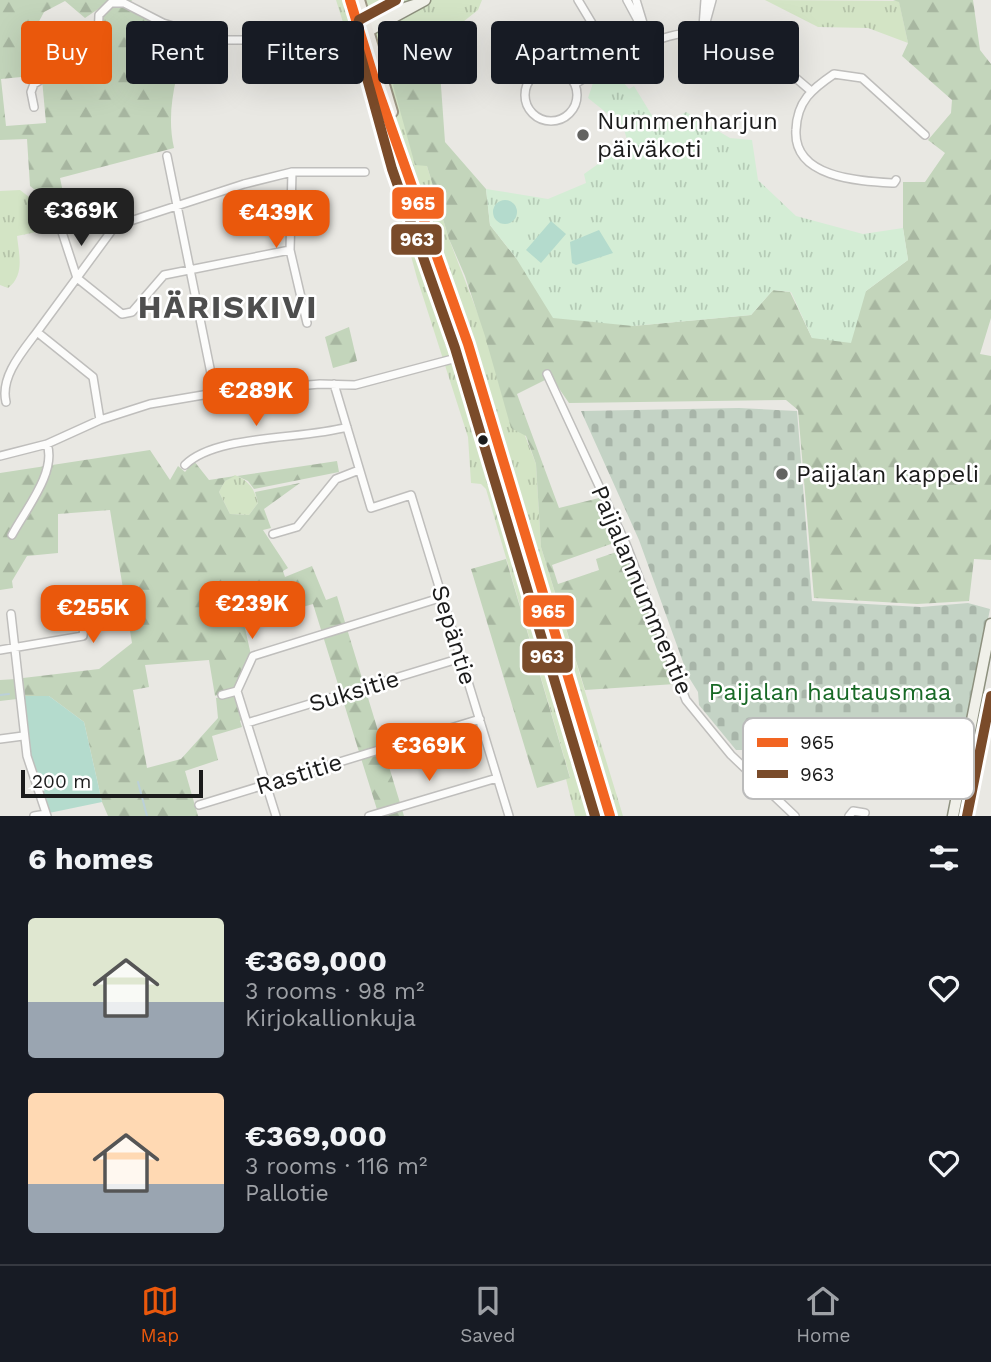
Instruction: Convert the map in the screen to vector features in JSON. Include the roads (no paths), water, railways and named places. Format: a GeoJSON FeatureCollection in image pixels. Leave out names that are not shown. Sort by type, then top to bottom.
{"type":"FeatureCollection","features":[{"type":"Feature","properties":{"kind":"main road"},"geometry":{"type":"LineString","coordinates":[[350,0],[361,21]]}},
{"type":"Feature","properties":{"kind":"main road"},"geometry":{"type":"LineString","coordinates":[[359,0],[363,21]]}},
{"type":"Feature","properties":{"kind":"main road"},"geometry":{"type":"LineString","coordinates":[[364,27],[610,816]]}},
{"type":"Feature","properties":{"kind":"main road"},"geometry":{"type":"LineString","coordinates":[[466,355],[600,816]]}},
{"type":"Feature","properties":{"kind":"street"},"geometry":{"type":"LineString","coordinates":[[364,27],[425,0]]}},
{"type":"Feature","properties":{"kind":"street"},"geometry":{"type":"LineString","coordinates":[[578,0],[591,21]]}},
{"type":"Feature","properties":{"kind":"street"},"geometry":{"type":"LineString","coordinates":[[627,0],[639,21]]}},
{"type":"Feature","properties":{"kind":"street"},"geometry":{"type":"LineString","coordinates":[[636,0],[643,21]]}},
{"type":"Feature","properties":{"kind":"street"},"geometry":{"type":"LineString","coordinates":[[704,21],[705,0]]}},
{"type":"Feature","properties":{"kind":"street"},"geometry":{"type":"LineString","coordinates":[[709,21],[712,0]]}},
{"type":"Feature","properties":{"kind":"street"},"geometry":{"type":"LineString","coordinates":[[34,107],[31,92],[34,84],[93,47],[98,38],[99,15],[111,3],[124,3],[163,23],[218,40],[242,40]]}},
{"type":"Feature","properties":{"kind":"street"},"geometry":{"type":"LineString","coordinates":[[560,70],[575,84],[576,104],[563,119],[552,122],[540,119],[526,104],[526,88],[540,71],[560,70]]}},
{"type":"Feature","properties":{"kind":"street"},"geometry":{"type":"LineString","coordinates":[[897,180],[894,183],[845,178],[820,170],[802,156],[795,137],[800,107],[811,91],[834,75],[862,78],[925,135]]}},
{"type":"Feature","properties":{"kind":"street"},"geometry":{"type":"LineString","coordinates":[[799,81],[811,91]]}},
{"type":"Feature","properties":{"kind":"street"},"geometry":{"type":"LineString","coordinates":[[167,156],[215,393]]}},
{"type":"Feature","properties":{"kind":"street"},"geometry":{"type":"LineString","coordinates":[[292,172],[290,250],[307,323]]}},
{"type":"Feature","properties":{"kind":"street"},"geometry":{"type":"LineString","coordinates":[[6,402],[1,393],[0,381],[115,226],[292,172],[365,173]]}},
{"type":"Feature","properties":{"kind":"street"},"geometry":{"type":"LineString","coordinates":[[61,229],[77,278],[122,314],[132,312],[164,275],[290,250]]}},
{"type":"Feature","properties":{"kind":"street"},"geometry":{"type":"LineString","coordinates":[[37,332],[93,377],[100,420]]}},
{"type":"Feature","properties":{"kind":"street"},"geometry":{"type":"LineString","coordinates":[[0,456],[47,444],[100,420],[150,404],[215,393],[334,384],[355,385],[466,355]]}},
{"type":"Feature","properties":{"kind":"street","name":"Paijalannummentie"},"geometry":{"type":"LineString","coordinates":[[547,374],[626,544],[686,700],[743,766]]}},
{"type":"Feature","properties":{"kind":"street"},"geometry":{"type":"LineString","coordinates":[[273,534],[297,527],[335,479],[359,470],[334,384]]}},
{"type":"Feature","properties":{"kind":"street"},"geometry":{"type":"LineString","coordinates":[[185,465],[193,457],[223,445],[319,435],[346,428]]}},
{"type":"Feature","properties":{"kind":"street"},"geometry":{"type":"LineString","coordinates":[[12,535],[47,470],[50,452],[47,444]]}},
{"type":"Feature","properties":{"kind":"street","name":"Sepäntie"},"geometry":{"type":"LineString","coordinates":[[359,470],[371,508],[411,495],[509,816]]}},
{"type":"Feature","properties":{"kind":"street"},"geometry":{"type":"LineString","coordinates":[[276,816],[237,691],[257,654],[443,597]]}},
{"type":"Feature","properties":{"kind":"street"},"geometry":{"type":"LineString","coordinates":[[0,650],[83,636],[86,604]]}},
{"type":"Feature","properties":{"kind":"street"},"geometry":{"type":"LineString","coordinates":[[11,614],[23,736],[46,815],[34,816]]}},
{"type":"Feature","properties":{"kind":"street"},"geometry":{"type":"LineString","coordinates":[[972,718],[991,624]]}},
{"type":"Feature","properties":{"kind":"street","name":"Suksitie"},"geometry":{"type":"LineString","coordinates":[[247,723],[461,658]]}},
{"type":"Feature","properties":{"kind":"street"},"geometry":{"type":"LineString","coordinates":[[222,695],[237,691]]}},
{"type":"Feature","properties":{"kind":"street","name":"Rastitie"},"geometry":{"type":"LineString","coordinates":[[199,805],[480,719]]}},
{"type":"Feature","properties":{"kind":"street"},"geometry":{"type":"LineString","coordinates":[[0,739],[23,736]]}},
{"type":"Feature","properties":{"kind":"street"},"geometry":{"type":"LineString","coordinates":[[369,816],[497,778]]}},
{"type":"Feature","properties":{"kind":"street","name":"Paijalannummentie"},"geometry":{"type":"LineString","coordinates":[[777,799],[795,816]]}},
{"type":"Feature","properties":{"kind":"street"},"geometry":{"type":"LineString","coordinates":[[849,816],[853,811],[865,813]]}},
{"type":"Feature","properties":{"kind":"waterway"},"geometry":{"type":"LineString","coordinates":[[0,695],[9,694]]}},
{"type":"Feature","properties":{"kind":"waterway"},"geometry":{"type":"LineString","coordinates":[[138,782],[147,816]]}},
{"type":"Feature","properties":{"kind":"place","name":"Nummenharjun päiväkoti"},"geometry":{"type":"Point","coordinates":[583,135]}},
{"type":"Feature","properties":{"kind":"place","name":"Paijalan kappeli"},"geometry":{"type":"Point","coordinates":[782,474]}},
{"type":"Feature","properties":{"kind":"district","name":"HÄRISKIVI"},"geometry":{"type":"Point","coordinates":[228,307]}},
{"type":"Feature","properties":{"kind":"park label","name":"Paijalan hautausmaa"},"geometry":{"type":"Point","coordinates":[830,692]}}]}
